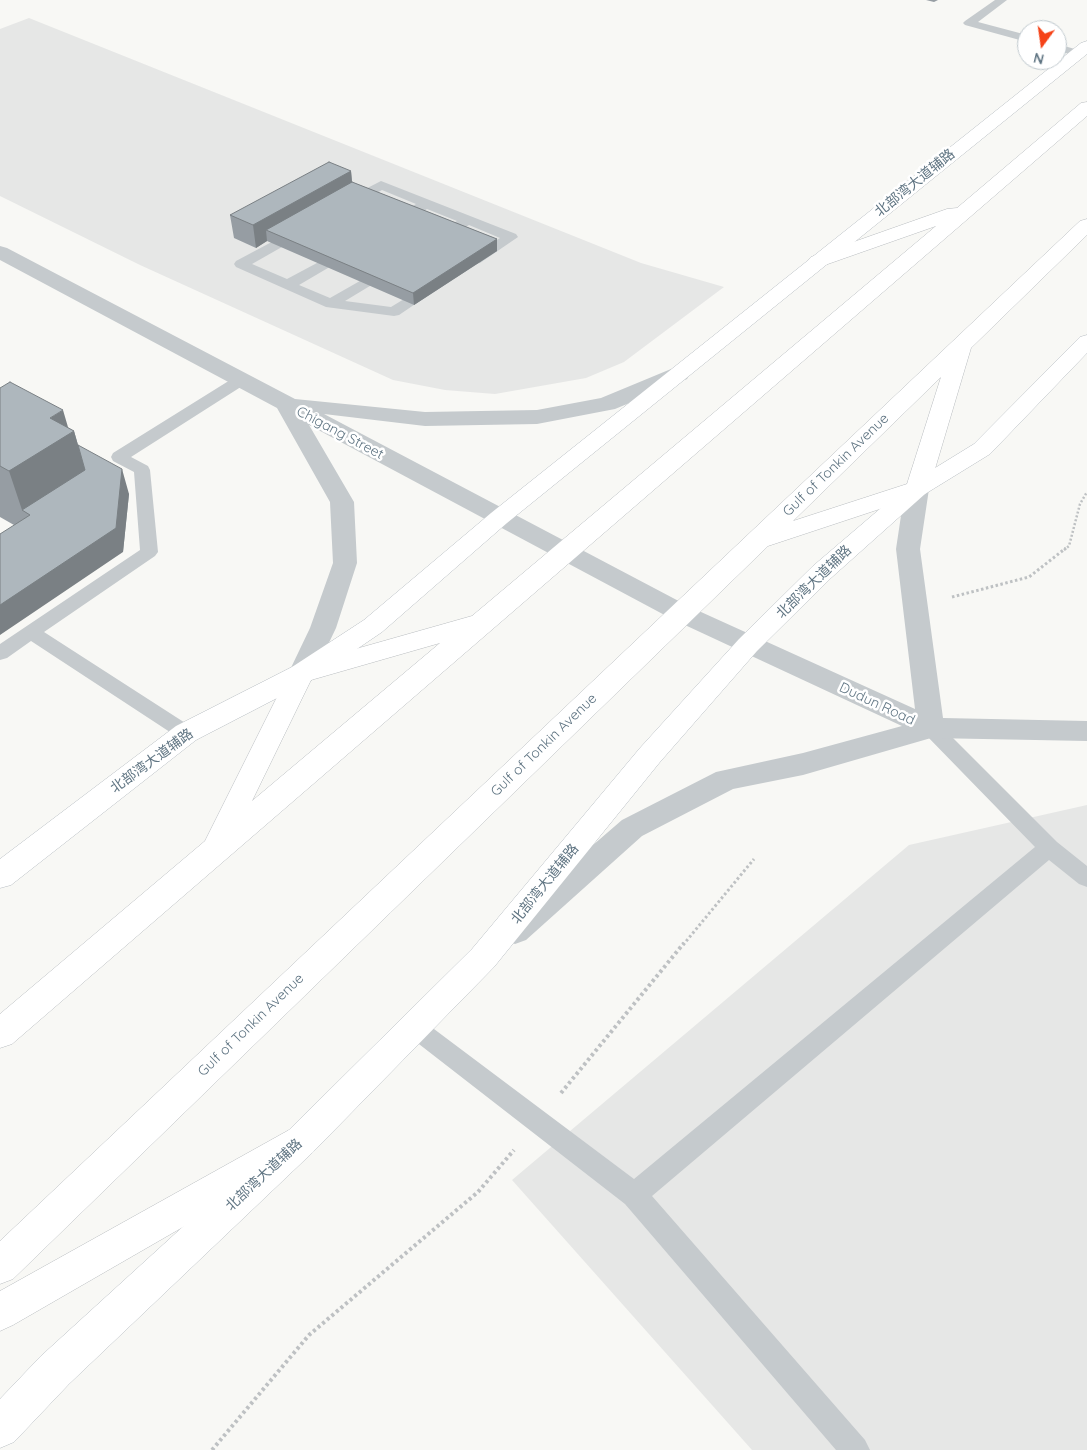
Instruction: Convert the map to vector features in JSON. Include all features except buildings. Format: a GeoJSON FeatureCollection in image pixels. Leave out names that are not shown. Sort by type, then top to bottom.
{"type":"FeatureCollection","features":[{"type":"Feature","properties":{"kind":"main road","name":"北部湾大道辅路"},"geometry":{"type":"LineString","coordinates":[[0,876],[186,733],[301,674],[374,626],[499,518],[1083,49]]}},
{"type":"Feature","properties":{"kind":"main road"},"geometry":{"type":"LineString","coordinates":[[0,1034],[1087,107]]}},
{"type":"Feature","properties":{"kind":"main road"},"geometry":{"type":"LineString","coordinates":[[818,261],[969,207]]}},
{"type":"Feature","properties":{"kind":"main road","name":"Gulf of Tonkin Avenue"},"geometry":{"type":"LineString","coordinates":[[0,1266],[1087,225]]}},
{"type":"Feature","properties":{"kind":"main road","name":"北部湾大道辅路"},"geometry":{"type":"LineString","coordinates":[[0,1428],[55,1370],[301,1141],[483,958],[650,755],[748,646],[822,572],[917,489],[982,449],[1087,341]]}},
{"type":"Feature","properties":{"kind":"main road"},"geometry":{"type":"LineString","coordinates":[[757,541],[917,489],[961,346]]}},
{"type":"Feature","properties":{"kind":"main road"},"geometry":{"type":"LineString","coordinates":[[214,851],[301,674],[482,622]]}},
{"type":"Feature","properties":{"kind":"main road"},"geometry":{"type":"LineString","coordinates":[[0,1312],[301,1141]]}},
{"type":"Feature","properties":{"kind":"street","name":"Chigang Street"},"geometry":{"type":"LineString","coordinates":[[0,252],[681,613]]}},
{"type":"Feature","properties":{"kind":"street"},"geometry":{"type":"LineString","coordinates":[[286,404],[425,419],[537,417],[607,404],[679,374]]}},
{"type":"Feature","properties":{"kind":"street"},"geometry":{"type":"LineString","coordinates":[[286,404],[342,502],[345,563],[324,628],[301,674]]}},
{"type":"Feature","properties":{"kind":"street"},"geometry":{"type":"LineString","coordinates":[[483,958],[632,828],[726,780],[803,764],[931,728],[908,548],[917,489]]}},
{"type":"Feature","properties":{"kind":"street","name":"Dudun Road"},"geometry":{"type":"LineString","coordinates":[[681,613],[748,646],[931,728],[1087,731]]}},
{"type":"Feature","properties":{"kind":"lane"},"geometry":{"type":"LineString","coordinates":[[1002,0],[969,23],[1017,36]]}},
{"type":"Feature","properties":{"kind":"lane"},"geometry":{"type":"LineString","coordinates":[[1067,48],[1083,49]]}},
{"type":"Feature","properties":{"kind":"lane"},"geometry":{"type":"LineString","coordinates":[[340,209],[381,185],[511,237],[461,269]]}},
{"type":"Feature","properties":{"kind":"lane"},"geometry":{"type":"LineString","coordinates":[[386,228],[426,204]]}},
{"type":"Feature","properties":{"kind":"lane"},"geometry":{"type":"LineString","coordinates":[[428,245],[468,220]]}},
{"type":"Feature","properties":{"kind":"lane"},"geometry":{"type":"LineString","coordinates":[[307,227],[241,264],[331,304],[394,312],[444,280]]}},
{"type":"Feature","properties":{"kind":"lane"},"geometry":{"type":"LineString","coordinates":[[288,285],[353,247]]}},
{"type":"Feature","properties":{"kind":"lane"},"geometry":{"type":"LineString","coordinates":[[331,304],[404,260]]}},
{"type":"Feature","properties":{"kind":"lane"},"geometry":{"type":"LineString","coordinates":[[0,653],[149,552],[142,470],[119,457],[241,380]]}},
{"type":"Feature","properties":{"kind":"lane"},"geometry":{"type":"LineString","coordinates":[[30,632],[186,733]]}},
{"type":"Feature","properties":{"kind":"lane"},"geometry":{"type":"LineString","coordinates":[[931,728],[1049,848],[1087,878]]}},
{"type":"Feature","properties":{"kind":"lane"},"geometry":{"type":"LineString","coordinates":[[634,1195],[1049,848]]}},
{"type":"Feature","properties":{"kind":"lane"},"geometry":{"type":"LineString","coordinates":[[414,1027],[634,1195],[855,1450]]}},
{"type":"Feature","properties":{"kind":"path"},"geometry":{"type":"LineString","coordinates":[[952,597],[1029,577],[1069,546],[1080,504],[1087,492]]}},
{"type":"Feature","properties":{"kind":"path"},"geometry":{"type":"LineString","coordinates":[[212,1450],[309,1335],[478,1192],[754,859]]}},
{"type":"Feature","properties":{"kind":"shaded area"},"geometry":{"type":"Polygon","coordinates":[[[29,18],[641,263],[724,287],[624,362],[586,378],[495,394],[445,390],[393,380],[140,265],[0,196],[0,29],[29,18]]]}},
{"type":"Feature","properties":{"kind":"shaded area"},"geometry":{"type":"Polygon","coordinates":[[[1087,805],[1087,1450],[752,1450],[512,1180],[909,845],[1087,805]]]}}]}
